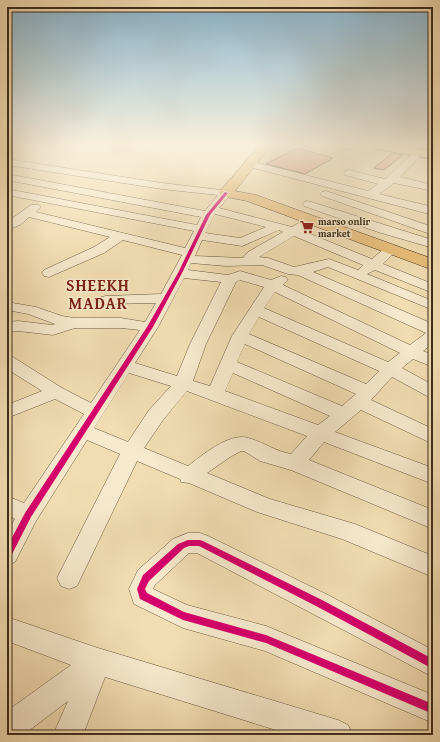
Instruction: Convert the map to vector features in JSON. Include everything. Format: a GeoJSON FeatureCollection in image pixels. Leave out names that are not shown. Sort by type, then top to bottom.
{"type":"FeatureCollection","features":[{"type":"Feature","properties":{"kind":"main road"},"geometry":{"type":"LineString","coordinates":[[226,193],[237,180]]}},
{"type":"Feature","properties":{"kind":"main road"},"geometry":{"type":"LineString","coordinates":[[226,193],[239,194],[433,265]]}},
{"type":"Feature","properties":{"kind":"street"},"geometry":{"type":"LineString","coordinates":[[21,180],[144,203],[204,222],[242,242],[254,259]]}},
{"type":"Feature","properties":{"kind":"street"},"geometry":{"type":"LineString","coordinates":[[7,226],[16,222],[61,187],[73,180]]}},
{"type":"Feature","properties":{"kind":"street"},"geometry":{"type":"LineString","coordinates":[[120,180],[226,193]]}},
{"type":"Feature","properties":{"kind":"street"},"geometry":{"type":"LineString","coordinates":[[298,180],[326,189],[365,209],[433,231]]}},
{"type":"Feature","properties":{"kind":"street"},"geometry":{"type":"LineString","coordinates":[[383,180],[433,188]]}},
{"type":"Feature","properties":{"kind":"street"},"geometry":{"type":"LineString","coordinates":[[370,195],[390,181]]}},
{"type":"Feature","properties":{"kind":"street"},"geometry":{"type":"LineString","coordinates":[[144,203],[162,186]]}},
{"type":"Feature","properties":{"kind":"street"},"geometry":{"type":"LineString","coordinates":[[282,209],[294,208],[308,204],[326,189],[370,195],[433,212]]}},
{"type":"Feature","properties":{"kind":"street"},"geometry":{"type":"LineString","coordinates":[[7,192],[204,222],[278,226],[433,289]]}},
{"type":"Feature","properties":{"kind":"street"},"geometry":{"type":"LineString","coordinates":[[7,555],[28,515],[150,327],[167,298],[204,222],[226,193]]}},
{"type":"Feature","properties":{"kind":"street"},"geometry":{"type":"LineString","coordinates":[[421,208],[433,196]]}},
{"type":"Feature","properties":{"kind":"street"},"geometry":{"type":"LineString","coordinates":[[333,229],[384,199]]}},
{"type":"Feature","properties":{"kind":"street"},"geometry":{"type":"LineString","coordinates":[[308,204],[382,229],[433,244]]}},
{"type":"Feature","properties":{"kind":"street"},"geometry":{"type":"LineString","coordinates":[[26,213],[122,236],[185,262],[235,277],[272,285],[433,362]]}},
{"type":"Feature","properties":{"kind":"street"},"geometry":{"type":"LineString","coordinates":[[365,240],[394,219]]}},
{"type":"Feature","properties":{"kind":"street"},"geometry":{"type":"LineString","coordinates":[[69,578],[132,451],[156,415],[183,384],[198,344],[235,277],[254,259],[311,221]]}},
{"type":"Feature","properties":{"kind":"street"},"geometry":{"type":"LineString","coordinates":[[242,242],[278,226]]}},
{"type":"Feature","properties":{"kind":"street"},"geometry":{"type":"LineString","coordinates":[[49,273],[99,250],[122,236]]}},
{"type":"Feature","properties":{"kind":"street"},"geometry":{"type":"LineString","coordinates":[[357,274],[373,265],[392,249]]}},
{"type":"Feature","properties":{"kind":"street"},"geometry":{"type":"LineString","coordinates":[[185,262],[254,259],[297,271],[433,330]]}},
{"type":"Feature","properties":{"kind":"street"},"geometry":{"type":"LineString","coordinates":[[215,394],[240,336],[260,301],[272,285],[297,271],[327,262],[433,306]]}},
{"type":"Feature","properties":{"kind":"street"},"geometry":{"type":"LineString","coordinates":[[106,300],[167,298]]}},
{"type":"Feature","properties":{"kind":"street"},"geometry":{"type":"LineString","coordinates":[[7,306],[31,310],[58,320],[74,323],[121,323],[150,327]]}},
{"type":"Feature","properties":{"kind":"street"},"geometry":{"type":"LineString","coordinates":[[256,310],[390,369],[433,392]]}},
{"type":"Feature","properties":{"kind":"street"},"geometry":{"type":"LineString","coordinates":[[7,327],[23,326],[53,330],[74,323]]}},
{"type":"Feature","properties":{"kind":"street"},"geometry":{"type":"LineString","coordinates":[[295,464],[321,433],[363,397],[390,369],[433,335]]}},
{"type":"Feature","properties":{"kind":"street"},"geometry":{"type":"LineString","coordinates":[[240,336],[363,397],[433,437]]}},
{"type":"Feature","properties":{"kind":"street"},"geometry":{"type":"LineString","coordinates":[[7,361],[56,392],[94,412]]}},
{"type":"Feature","properties":{"kind":"street"},"geometry":{"type":"LineString","coordinates":[[228,364],[342,414]]}},
{"type":"Feature","properties":{"kind":"street"},"geometry":{"type":"LineString","coordinates":[[125,366],[215,394],[433,476]]}},
{"type":"Feature","properties":{"kind":"street"},"geometry":{"type":"LineString","coordinates":[[7,412],[56,392]]}},
{"type":"Feature","properties":{"kind":"street"},"geometry":{"type":"LineString","coordinates":[[83,432],[132,451],[188,476],[265,506],[347,531],[433,567]]}},
{"type":"Feature","properties":{"kind":"street"},"geometry":{"type":"LineString","coordinates":[[188,476],[226,451],[240,444],[251,446],[271,458],[295,464],[433,520]]}},
{"type":"Feature","properties":{"kind":"street"},"geometry":{"type":"LineString","coordinates":[[7,504],[28,515]]}},
{"type":"Feature","properties":{"kind":"street"},"geometry":{"type":"LineString","coordinates":[[433,664],[319,603],[200,543],[188,543],[181,546],[146,578],[141,589],[143,596],[183,616],[266,639],[433,709]]}},
{"type":"Feature","properties":{"kind":"street"},"geometry":{"type":"LineString","coordinates":[[7,629],[98,661],[338,735]]}},
{"type":"Feature","properties":{"kind":"street"},"geometry":{"type":"LineString","coordinates":[[7,729],[98,661]]}},
{"type":"Feature","properties":{"kind":"street"},"geometry":{"type":"LineString","coordinates":[[68,735],[98,661]]}},
{"type":"Feature","properties":{"kind":"cycle path"},"geometry":{"type":"LineString","coordinates":[[7,555],[28,515],[150,327],[180,273],[208,215],[226,193]]}},
{"type":"Feature","properties":{"kind":"cycle path"},"geometry":{"type":"LineString","coordinates":[[433,664],[319,603],[200,543],[188,543],[181,546],[146,578],[141,589],[143,596],[183,616],[266,639],[433,709]]}},
{"type":"Feature","properties":{"kind":"place","name":"marso onlir market"},"geometry":{"type":"Point","coordinates":[307,227]}},
{"type":"Feature","properties":{"kind":"district","name":"SHEEKH MADAR"},"geometry":{"type":"Point","coordinates":[98,294]}}]}
